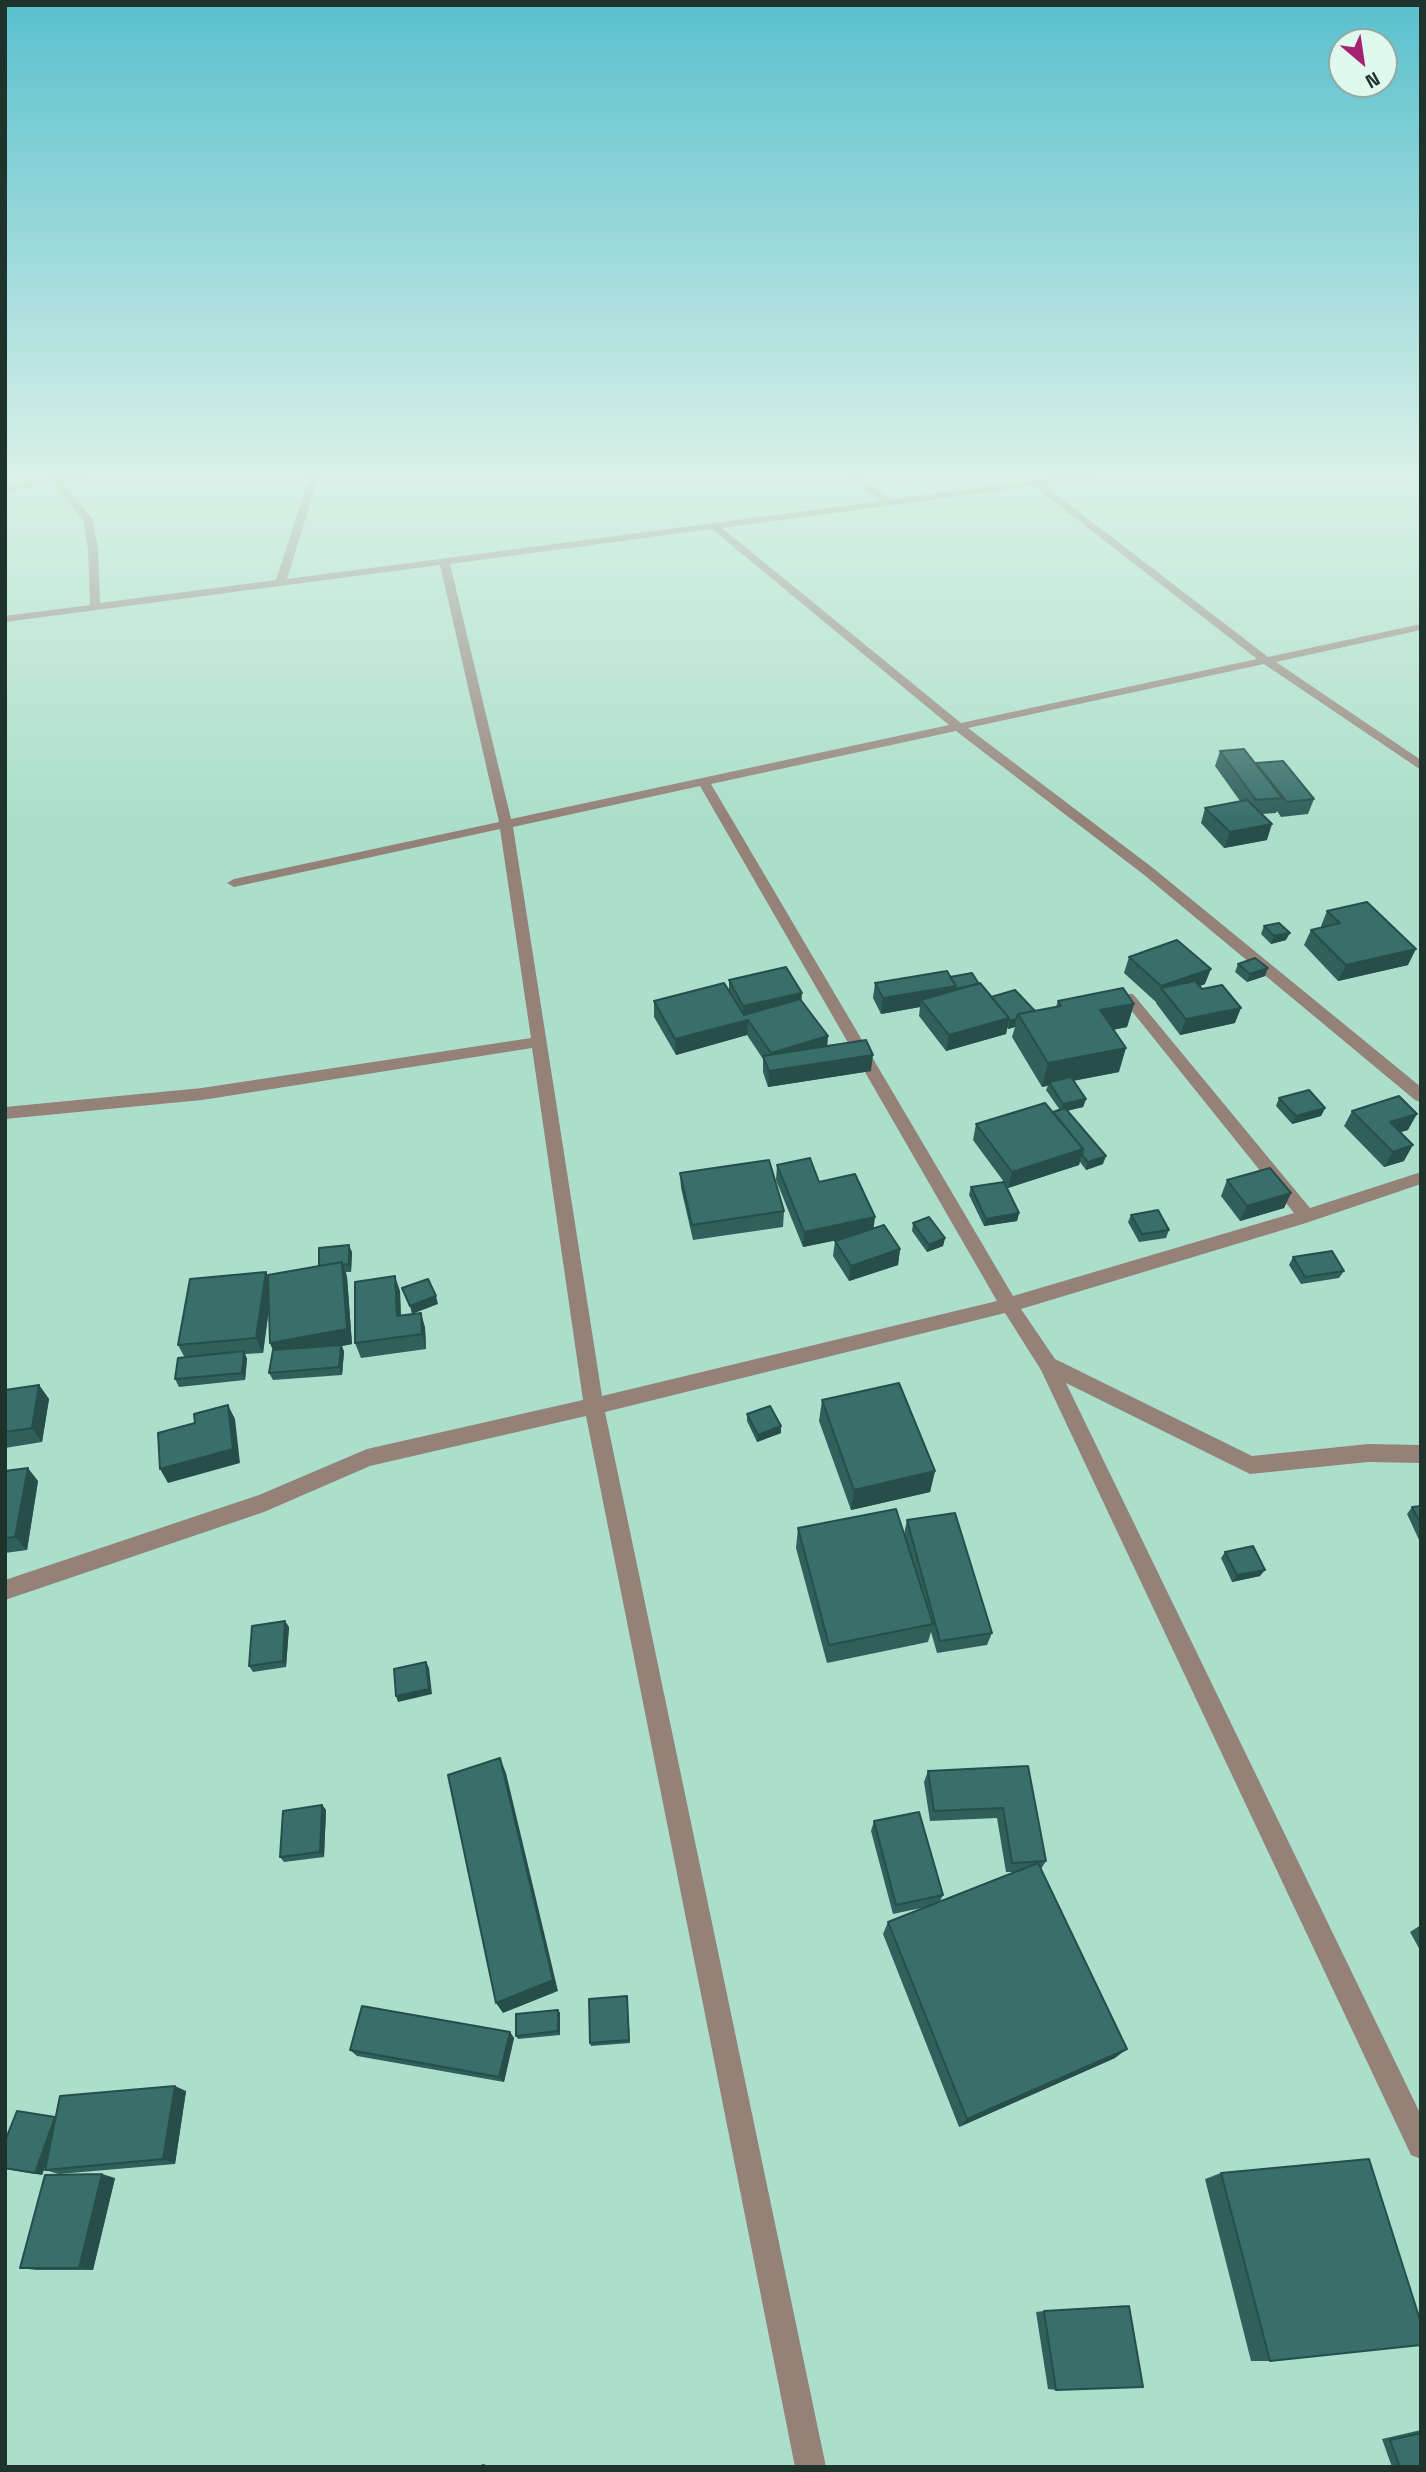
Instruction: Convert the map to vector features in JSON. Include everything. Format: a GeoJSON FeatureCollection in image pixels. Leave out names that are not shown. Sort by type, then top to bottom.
{"type":"FeatureCollection","features":[{"type":"Feature","properties":{"kind":"street"},"geometry":{"type":"LineString","coordinates":[[94,590],[95,607]]}},
{"type":"Feature","properties":{"kind":"street"},"geometry":{"type":"LineString","coordinates":[[5,620],[219,590]]}},
{"type":"Feature","properties":{"kind":"street"},"geometry":{"type":"LineString","coordinates":[[451,590],[506,825],[594,1406],[811,2467]]}},
{"type":"Feature","properties":{"kind":"street"},"geometry":{"type":"LineString","coordinates":[[793,590],[960,728],[1148,871],[1421,1096]]}},
{"type":"Feature","properties":{"kind":"street"},"geometry":{"type":"LineString","coordinates":[[1175,590],[1267,661],[1421,766]]}},
{"type":"Feature","properties":{"kind":"street"},"geometry":{"type":"LineString","coordinates":[[234,883],[960,728],[1421,626]]}},
{"type":"Feature","properties":{"kind":"street"},"geometry":{"type":"LineString","coordinates":[[704,782],[1009,1305],[1048,1365],[1421,2145]]}},
{"type":"Feature","properties":{"kind":"street"},"geometry":{"type":"LineString","coordinates":[[1128,997],[1307,1216]]}},
{"type":"Feature","properties":{"kind":"street"},"geometry":{"type":"LineString","coordinates":[[5,1113],[202,1094],[539,1042]]}},
{"type":"Feature","properties":{"kind":"street"},"geometry":{"type":"LineString","coordinates":[[5,1590],[264,1503],[367,1458],[1009,1305],[1307,1216],[1421,1178]]}},
{"type":"Feature","properties":{"kind":"street"},"geometry":{"type":"LineString","coordinates":[[1048,1365],[1250,1465],[1368,1453],[1421,1454]]}},
{"type":"Feature","properties":{"kind":"building"},"geometry":{"type":"Polygon","coordinates":[[[1244,749],[1282,798],[1256,800],[1220,751],[1244,749]]]}},
{"type":"Feature","properties":{"kind":"building"},"geometry":{"type":"Polygon","coordinates":[[[1283,761],[1314,799],[1287,802],[1256,763],[1283,761]]]}},
{"type":"Feature","properties":{"kind":"building"},"geometry":{"type":"Polygon","coordinates":[[[1247,800],[1272,824],[1230,832],[1205,808],[1247,800]]]}},
{"type":"Feature","properties":{"kind":"building"},"geometry":{"type":"Polygon","coordinates":[[[1367,902],[1416,949],[1346,965],[1311,930],[1340,923],[1327,911],[1367,902]]]}},
{"type":"Feature","properties":{"kind":"building"},"geometry":{"type":"Polygon","coordinates":[[[1279,923],[1290,933],[1274,936],[1264,926],[1279,923]]]}},
{"type":"Feature","properties":{"kind":"building"},"geometry":{"type":"Polygon","coordinates":[[[1177,940],[1211,969],[1161,986],[1129,957],[1177,940]]]}},
{"type":"Feature","properties":{"kind":"building"},"geometry":{"type":"Polygon","coordinates":[[[1255,958],[1268,968],[1250,974],[1238,964],[1255,958]]]}},
{"type":"Feature","properties":{"kind":"building"},"geometry":{"type":"Polygon","coordinates":[[[786,967],[802,993],[743,1006],[729,980],[786,967]]]}},
{"type":"Feature","properties":{"kind":"building"},"geometry":{"type":"Polygon","coordinates":[[[947,971],[956,986],[883,998],[875,983],[947,971]]]}},
{"type":"Feature","properties":{"kind":"building"},"geometry":{"type":"Polygon","coordinates":[[[972,973],[979,984],[955,989],[950,977],[972,973]]]}},
{"type":"Feature","properties":{"kind":"building"},"geometry":{"type":"Polygon","coordinates":[[[1195,981],[1202,989],[1222,985],[1241,1008],[1186,1019],[1161,988],[1195,981]]]}},
{"type":"Feature","properties":{"kind":"building"},"geometry":{"type":"Polygon","coordinates":[[[724,983],[744,1015],[800,999],[828,1036],[771,1053],[748,1020],[675,1039],[654,1001],[724,983]]]}},
{"type":"Feature","properties":{"kind":"building"},"geometry":{"type":"Polygon","coordinates":[[[980,983],[1009,1018],[949,1035],[921,1000],[980,983]]]}},
{"type":"Feature","properties":{"kind":"building"},"geometry":{"type":"Polygon","coordinates":[[[1123,988],[1134,1004],[1100,1010],[1126,1048],[1048,1063],[1018,1014],[1061,1006],[1058,1001],[1123,988]]]}},
{"type":"Feature","properties":{"kind":"building"},"geometry":{"type":"Polygon","coordinates":[[[1015,990],[1035,1011],[1018,1014],[1016,1019],[1010,1021],[991,997],[1015,990]]]}},
{"type":"Feature","properties":{"kind":"building"},"geometry":{"type":"Polygon","coordinates":[[[866,1040],[873,1055],[769,1071],[763,1056],[866,1040]]]}},
{"type":"Feature","properties":{"kind":"building"},"geometry":{"type":"Polygon","coordinates":[[[1071,1077],[1086,1099],[1063,1104],[1049,1082],[1071,1077]]]}},
{"type":"Feature","properties":{"kind":"building"},"geometry":{"type":"Polygon","coordinates":[[[1309,1090],[1325,1108],[1296,1116],[1279,1098],[1309,1090]]]}},
{"type":"Feature","properties":{"kind":"building"},"geometry":{"type":"Polygon","coordinates":[[[1399,1096],[1417,1114],[1390,1122],[1413,1145],[1393,1152],[1352,1111],[1399,1096]]]}},
{"type":"Feature","properties":{"kind":"building"},"geometry":{"type":"Polygon","coordinates":[[[1045,1103],[1083,1149],[1012,1172],[976,1124],[1045,1103]]]}},
{"type":"Feature","properties":{"kind":"building"},"geometry":{"type":"Polygon","coordinates":[[[1065,1108],[1106,1156],[1088,1162],[1082,1155],[1083,1149],[1053,1112],[1065,1108]]]}},
{"type":"Feature","properties":{"kind":"building"},"geometry":{"type":"Polygon","coordinates":[[[810,1158],[819,1182],[855,1174],[875,1217],[804,1232],[777,1165],[810,1158]]]}},
{"type":"Feature","properties":{"kind":"building"},"geometry":{"type":"Polygon","coordinates":[[[769,1160],[784,1211],[692,1225],[680,1173],[769,1160]]]}},
{"type":"Feature","properties":{"kind":"building"},"geometry":{"type":"Polygon","coordinates":[[[1270,1168],[1291,1193],[1247,1206],[1227,1180],[1270,1168]]]}},
{"type":"Feature","properties":{"kind":"building"},"geometry":{"type":"Polygon","coordinates":[[[1004,1182],[1019,1213],[986,1219],[971,1187],[1004,1182]]]}},
{"type":"Feature","properties":{"kind":"building"},"geometry":{"type":"Polygon","coordinates":[[[1158,1210],[1169,1230],[1142,1234],[1131,1215],[1158,1210]]]}},
{"type":"Feature","properties":{"kind":"building"},"geometry":{"type":"Polygon","coordinates":[[[929,1217],[945,1238],[929,1245],[913,1223],[929,1217]]]}},
{"type":"Feature","properties":{"kind":"building"},"geometry":{"type":"Polygon","coordinates":[[[884,1225],[900,1249],[851,1266],[835,1241],[884,1225]]]}},
{"type":"Feature","properties":{"kind":"building"},"geometry":{"type":"Polygon","coordinates":[[[349,1245],[349,1264],[342,1265],[342,1262],[319,1266],[319,1248],[349,1245]]]}},
{"type":"Feature","properties":{"kind":"building"},"geometry":{"type":"Polygon","coordinates":[[[1332,1251],[1344,1271],[1305,1277],[1293,1257],[1332,1251]]]}},
{"type":"Feature","properties":{"kind":"building"},"geometry":{"type":"Polygon","coordinates":[[[342,1262],[347,1329],[270,1343],[268,1275],[342,1262]]]}},
{"type":"Feature","properties":{"kind":"building"},"geometry":{"type":"Polygon","coordinates":[[[266,1272],[256,1338],[178,1345],[190,1279],[266,1272]]]}},
{"type":"Feature","properties":{"kind":"building"},"geometry":{"type":"Polygon","coordinates":[[[395,1276],[397,1316],[421,1313],[422,1334],[355,1343],[355,1282],[395,1276]]]}},
{"type":"Feature","properties":{"kind":"building"},"geometry":{"type":"Polygon","coordinates":[[[428,1279],[436,1296],[410,1306],[402,1288],[428,1279]]]}},
{"type":"Feature","properties":{"kind":"building"},"geometry":{"type":"Polygon","coordinates":[[[341,1345],[339,1367],[269,1373],[273,1350],[341,1345]]]}},
{"type":"Feature","properties":{"kind":"building"},"geometry":{"type":"Polygon","coordinates":[[[244,1351],[242,1373],[175,1379],[178,1358],[244,1351]]]}},
{"type":"Feature","properties":{"kind":"building"},"geometry":{"type":"Polygon","coordinates":[[[899,1383],[935,1471],[854,1490],[822,1400],[899,1383]]]}},
{"type":"Feature","properties":{"kind":"building"},"geometry":{"type":"Polygon","coordinates":[[[39,1385],[32,1428],[5,1432],[5,1390],[39,1385]]]}},
{"type":"Feature","properties":{"kind":"building"},"geometry":{"type":"Polygon","coordinates":[[[228,1405],[233,1449],[160,1469],[158,1433],[195,1423],[194,1414],[228,1405]]]}},
{"type":"Feature","properties":{"kind":"building"},"geometry":{"type":"Polygon","coordinates":[[[770,1406],[781,1426],[758,1435],[747,1414],[770,1406]]]}},
{"type":"Feature","properties":{"kind":"building"},"geometry":{"type":"Polygon","coordinates":[[[28,1468],[15,1537],[5,1538],[5,1471],[28,1468]]]}},
{"type":"Feature","properties":{"kind":"building"},"geometry":{"type":"Polygon","coordinates":[[[1421,1506],[1421,1524],[1412,1507],[1421,1506]]]}},
{"type":"Feature","properties":{"kind":"building"},"geometry":{"type":"Polygon","coordinates":[[[896,1509],[933,1624],[829,1645],[798,1528],[896,1509]]]}},
{"type":"Feature","properties":{"kind":"building"},"geometry":{"type":"Polygon","coordinates":[[[955,1513],[992,1633],[940,1641],[907,1520],[955,1513]]]}},
{"type":"Feature","properties":{"kind":"building"},"geometry":{"type":"Polygon","coordinates":[[[1253,1546],[1265,1570],[1237,1575],[1225,1552],[1253,1546]]]}},
{"type":"Feature","properties":{"kind":"building"},"geometry":{"type":"Polygon","coordinates":[[[285,1621],[283,1661],[249,1666],[252,1626],[285,1621]]]}},
{"type":"Feature","properties":{"kind":"building"},"geometry":{"type":"Polygon","coordinates":[[[426,1662],[429,1689],[396,1696],[394,1669],[426,1662]]]}},
{"type":"Feature","properties":{"kind":"building"},"geometry":{"type":"Polygon","coordinates":[[[500,1758],[553,1980],[496,2003],[448,1775],[500,1758]]]}},
{"type":"Feature","properties":{"kind":"building"},"geometry":{"type":"Polygon","coordinates":[[[1028,1766],[1046,1861],[1012,1863],[1003,1808],[934,1811],[928,1771],[1028,1766]]]}},
{"type":"Feature","properties":{"kind":"building"},"geometry":{"type":"Polygon","coordinates":[[[322,1805],[320,1852],[280,1857],[283,1811],[322,1805]]]}},
{"type":"Feature","properties":{"kind":"building"},"geometry":{"type":"Polygon","coordinates":[[[919,1812],[943,1895],[896,1905],[874,1821],[919,1812]]]}},
{"type":"Feature","properties":{"kind":"building"},"geometry":{"type":"Polygon","coordinates":[[[1038,1863],[1127,2049],[967,2119],[888,1922],[1038,1863]]]}},
{"type":"Feature","properties":{"kind":"building"},"geometry":{"type":"Polygon","coordinates":[[[627,1996],[629,2040],[590,2043],[589,1999],[627,1996]]]}},
{"type":"Feature","properties":{"kind":"building"},"geometry":{"type":"Polygon","coordinates":[[[362,2006],[510,2032],[499,2077],[350,2050],[362,2006]]]}},
{"type":"Feature","properties":{"kind":"building"},"geometry":{"type":"Polygon","coordinates":[[[558,2010],[558,2031],[516,2036],[516,2014],[558,2010]]]}},
{"type":"Feature","properties":{"kind":"building"},"geometry":{"type":"Polygon","coordinates":[[[175,2086],[163,2159],[45,2170],[60,2096],[175,2086]]]}},
{"type":"Feature","properties":{"kind":"building"},"geometry":{"type":"Polygon","coordinates":[[[17,2111],[55,2117],[35,2173],[5,2168],[5,2141],[17,2111]]]}},
{"type":"Feature","properties":{"kind":"building"},"geometry":{"type":"Polygon","coordinates":[[[1369,2159],[1421,2323],[1421,2345],[1270,2361],[1221,2173],[1369,2159]]]}},
{"type":"Feature","properties":{"kind":"building"},"geometry":{"type":"Polygon","coordinates":[[[102,2174],[79,2268],[20,2268],[45,2175],[102,2174]]]}},
{"type":"Feature","properties":{"kind":"building"},"geometry":{"type":"Polygon","coordinates":[[[1129,2306],[1143,2387],[1056,2390],[1044,2311],[1129,2306]]]}},
{"type":"Feature","properties":{"kind":"building"},"geometry":{"type":"Polygon","coordinates":[[[1421,2433],[1421,2467],[1400,2467],[1390,2440],[1421,2433]]]}}]}
